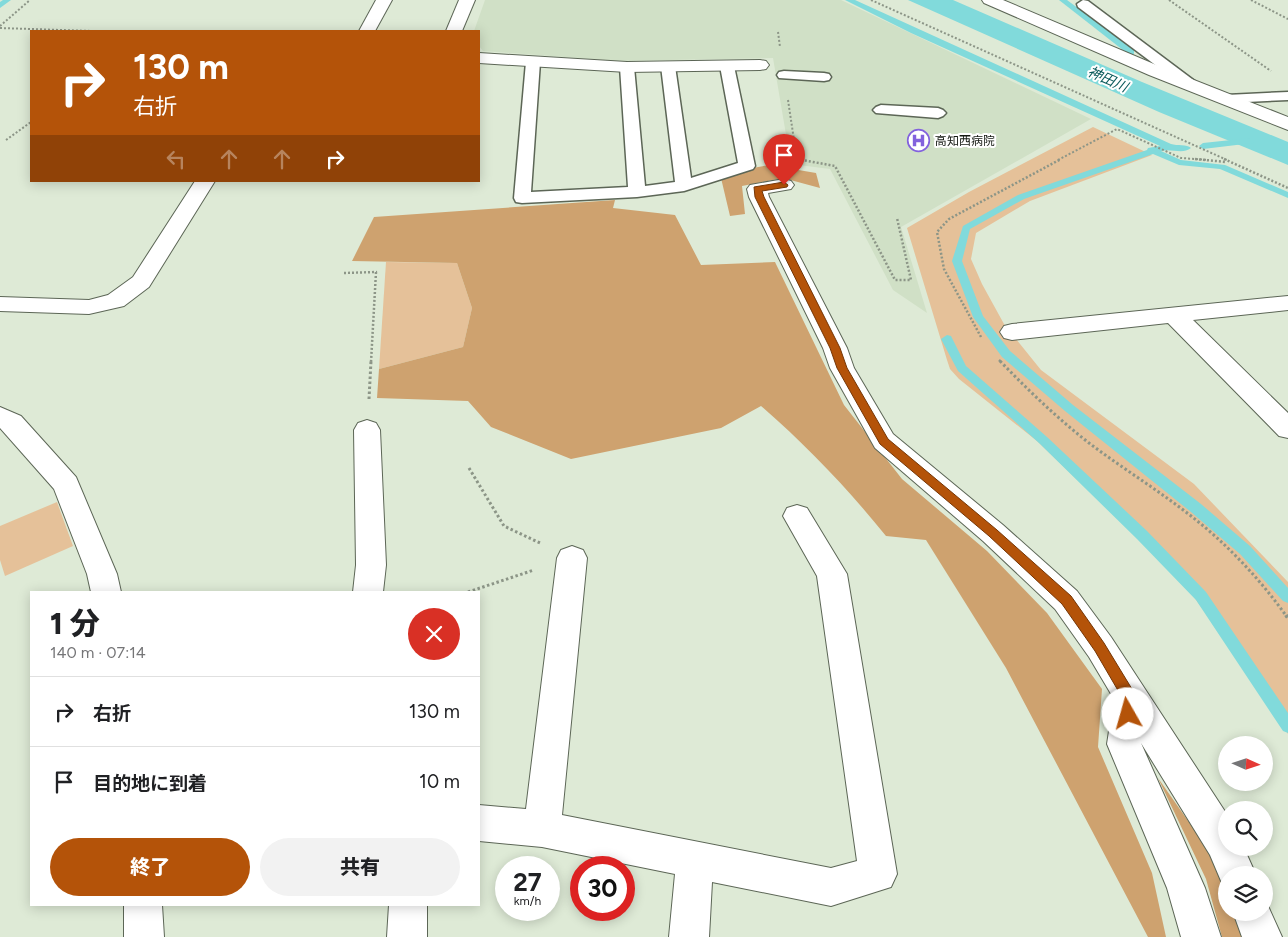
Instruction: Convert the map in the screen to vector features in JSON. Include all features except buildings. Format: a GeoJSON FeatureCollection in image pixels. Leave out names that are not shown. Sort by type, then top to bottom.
{"type":"FeatureCollection","features":[{"type":"Feature","properties":{"kind":"street"},"geometry":{"type":"LineString","coordinates":[[368,30],[384,0]]}},
{"type":"Feature","properties":{"kind":"street"},"geometry":{"type":"LineString","coordinates":[[454,30],[467,0]]}},
{"type":"Feature","properties":{"kind":"street"},"geometry":{"type":"LineString","coordinates":[[990,0],[1288,124]]}},
{"type":"Feature","properties":{"kind":"street"},"geometry":{"type":"LineString","coordinates":[[480,58],[627,67],[760,65]]}},
{"type":"Feature","properties":{"kind":"street"},"geometry":{"type":"LineString","coordinates":[[0,304],[89,307],[116,300],[141,282],[204,182]]}},
{"type":"Feature","properties":{"kind":"street"},"geometry":{"type":"LineString","coordinates":[[784,185],[757,189],[759,197],[835,348],[842,368],[884,442],[993,533],[1066,600],[1100,647],[1130,698],[1224,843],[1233,866]]}},
{"type":"Feature","properties":{"kind":"street"},"geometry":{"type":"LineString","coordinates":[[1012,332],[1288,303]]}},
{"type":"Feature","properties":{"kind":"street"},"geometry":{"type":"LineString","coordinates":[[1174,315],[1288,429]]}},
{"type":"Feature","properties":{"kind":"street"},"geometry":{"type":"LineString","coordinates":[[0,416],[12,423],[66,484],[102,574],[106,591]]}},
{"type":"Feature","properties":{"kind":"street"},"geometry":{"type":"LineString","coordinates":[[367,430],[371,566],[368,591]]}},
{"type":"Feature","properties":{"kind":"street"},"geometry":{"type":"LineString","coordinates":[[480,823],[542,829],[831,887],[878,874],[832,574],[797,516]]}},
{"type":"Feature","properties":{"kind":"street"},"geometry":{"type":"LineString","coordinates":[[542,829],[572,558]]}},
{"type":"Feature","properties":{"kind":"street"},"geometry":{"type":"LineString","coordinates":[[1130,698],[1124,744],[1186,888],[1201,937]]}},
{"type":"Feature","properties":{"kind":"street"},"geometry":{"type":"LineString","coordinates":[[689,937],[695,859]]}},
{"type":"Feature","properties":{"kind":"street"},"geometry":{"type":"LineString","coordinates":[[143,906],[144,937]]}},
{"type":"Feature","properties":{"kind":"street"},"geometry":{"type":"LineString","coordinates":[[408,906],[408,937]]}},
{"type":"Feature","properties":{"kind":"street"},"geometry":{"type":"LineString","coordinates":[[1256,921],[1262,937]]}},
{"type":"Feature","properties":{"kind":"lane"},"geometry":{"type":"LineString","coordinates":[[1083,4],[1191,85]]}},
{"type":"Feature","properties":{"kind":"lane"},"geometry":{"type":"LineString","coordinates":[[533,62],[522,198],[637,192],[684,186],[747,166],[727,66]]}},
{"type":"Feature","properties":{"kind":"lane"},"geometry":{"type":"LineString","coordinates":[[668,66],[684,186]]}},
{"type":"Feature","properties":{"kind":"lane"},"geometry":{"type":"LineString","coordinates":[[627,67],[637,192]]}},
{"type":"Feature","properties":{"kind":"lane"},"geometry":{"type":"LineString","coordinates":[[784,75],[824,77]]}},
{"type":"Feature","properties":{"kind":"lane"},"geometry":{"type":"LineString","coordinates":[[1226,99],[1288,96]]}},
{"type":"Feature","properties":{"kind":"lane"},"geometry":{"type":"LineString","coordinates":[[881,110],[938,113]]}},
{"type":"Feature","properties":{"kind":"path"},"geometry":{"type":"LineString","coordinates":[[0,27],[30,0]]}},
{"type":"Feature","properties":{"kind":"path"},"geometry":{"type":"LineString","coordinates":[[871,0],[1226,162],[1288,188]]}},
{"type":"Feature","properties":{"kind":"path"},"geometry":{"type":"LineString","coordinates":[[1169,0],[1272,72]]}},
{"type":"Feature","properties":{"kind":"path"},"geometry":{"type":"LineString","coordinates":[[1251,0],[1288,19]]}},
{"type":"Feature","properties":{"kind":"path"},"geometry":{"type":"LineString","coordinates":[[0,27],[69,30]]}},
{"type":"Feature","properties":{"kind":"path"},"geometry":{"type":"LineString","coordinates":[[778,32],[797,160],[834,166],[895,280],[912,280],[897,218]]}},
{"type":"Feature","properties":{"kind":"path"},"geometry":{"type":"LineString","coordinates":[[6,140],[30,123]]}},
{"type":"Feature","properties":{"kind":"path"},"geometry":{"type":"LineString","coordinates":[[986,342],[980,336],[944,269],[938,232],[949,219],[1117,129],[1181,158],[1226,162]]}},
{"type":"Feature","properties":{"kind":"path"},"geometry":{"type":"LineString","coordinates":[[344,273],[376,272],[367,430]]}},
{"type":"Feature","properties":{"kind":"path"},"geometry":{"type":"LineString","coordinates":[[998,359],[1028,391],[1081,436],[1193,517],[1272,595],[1288,618]]}},
{"type":"Feature","properties":{"kind":"path"},"geometry":{"type":"LineString","coordinates":[[469,468],[504,526],[572,558]]}},
{"type":"Feature","properties":{"kind":"path"},"geometry":{"type":"LineString","coordinates":[[471,591],[572,558]]}},
{"type":"Feature","properties":{"kind":"shaded area","name":"高知西病院"},"geometry":{"type":"Polygon","coordinates":[[[485,0],[841,0],[1091,119],[901,227],[927,313],[893,290],[830,169],[791,164],[773,58],[618,61],[483,51],[480,47],[480,30],[474,30],[485,0]]]}},
{"type":"Feature","properties":{"kind":"shaded area"},"geometry":{"type":"Polygon","coordinates":[[[1093,127],[1152,155],[1030,201],[976,233],[971,259],[982,284],[1004,324],[1041,370],[1194,484],[1288,582],[1288,734],[1268,701],[1194,597],[1140,540],[1037,441],[959,379],[950,369],[947,360],[907,228],[969,192],[1093,127]]]}},
{"type":"Feature","properties":{"kind":"shaded area"},"geometry":{"type":"Polygon","coordinates":[[[769,165],[816,173],[820,188],[783,178],[742,186],[745,214],[730,216],[721,178],[741,170],[769,165]]]}},
{"type":"Feature","properties":{"kind":"shaded area"},"geometry":{"type":"Polygon","coordinates":[[[615,200],[613,208],[675,215],[701,265],[775,262],[844,405],[902,479],[987,551],[1047,613],[1102,689],[1098,747],[1152,873],[1166,937],[1148,937],[1006,668],[926,540],[886,536],[826,468],[761,406],[721,428],[571,459],[491,427],[468,401],[377,398],[379,369],[463,347],[472,308],[457,263],[352,261],[374,217],[615,200]]]}},
{"type":"Feature","properties":{"kind":"shaded area"},"geometry":{"type":"Polygon","coordinates":[[[386,262],[457,263],[472,308],[463,347],[379,369],[386,262]]]}},
{"type":"Feature","properties":{"kind":"shaded area"},"geometry":{"type":"Polygon","coordinates":[[[57,502],[73,546],[5,576],[0,560],[0,526],[57,502]]]}},
{"type":"Feature","properties":{"kind":"shaded area"},"geometry":{"type":"Polygon","coordinates":[[[1158,778],[1219,865],[1218,921],[1241,921],[1247,937],[1222,937],[1206,879],[1158,778]]]}},
{"type":"Feature","properties":{"kind":"water","name":"神田川"},"geometry":{"type":"Polygon","coordinates":[[[908,0],[953,0],[1142,82],[1288,142],[1288,165],[1159,112],[908,0]]]}},
{"type":"Feature","properties":{"kind":"waterway"},"geometry":{"type":"LineString","coordinates":[[0,6],[7,0]]}},
{"type":"Feature","properties":{"kind":"waterway"},"geometry":{"type":"LineString","coordinates":[[849,0],[1168,146]]}},
{"type":"Feature","properties":{"kind":"waterway"},"geometry":{"type":"LineString","coordinates":[[1063,0],[1131,52]]}},
{"type":"Feature","properties":{"kind":"waterway"},"geometry":{"type":"LineString","coordinates":[[1203,146],[1250,141]]}},
{"type":"Feature","properties":{"kind":"waterway"},"geometry":{"type":"LineString","coordinates":[[1153,151],[1168,146]]}},
{"type":"Feature","properties":{"kind":"waterway"},"geometry":{"type":"LineString","coordinates":[[1168,146],[1177,149],[1187,148]]}},
{"type":"Feature","properties":{"kind":"waterway"},"geometry":{"type":"LineString","coordinates":[[1153,151],[1179,162],[1222,167],[1288,195]]}},
{"type":"Feature","properties":{"kind":"waterway"},"geometry":{"type":"LineString","coordinates":[[1153,151],[1021,197],[966,228],[957,261],[978,317],[1006,354],[1069,408],[1196,508],[1245,550],[1288,597]]}},
{"type":"Feature","properties":{"kind":"waterway"},"geometry":{"type":"LineString","coordinates":[[947,339],[962,368],[1043,440],[1142,535],[1201,596],[1288,726]]}},
{"type":"Feature","properties":{"kind":"place","name":"高知西病院"},"geometry":{"type":"Point","coordinates":[919,141]}},
{"type":"Feature","properties":{"kind":"route"},"geometry":{"type":"LineString","coordinates":[[784,185],[757,189],[759,197],[835,348],[842,368],[884,442],[993,533],[1066,600],[1100,647],[1130,698],[1128,714]]}}]}
